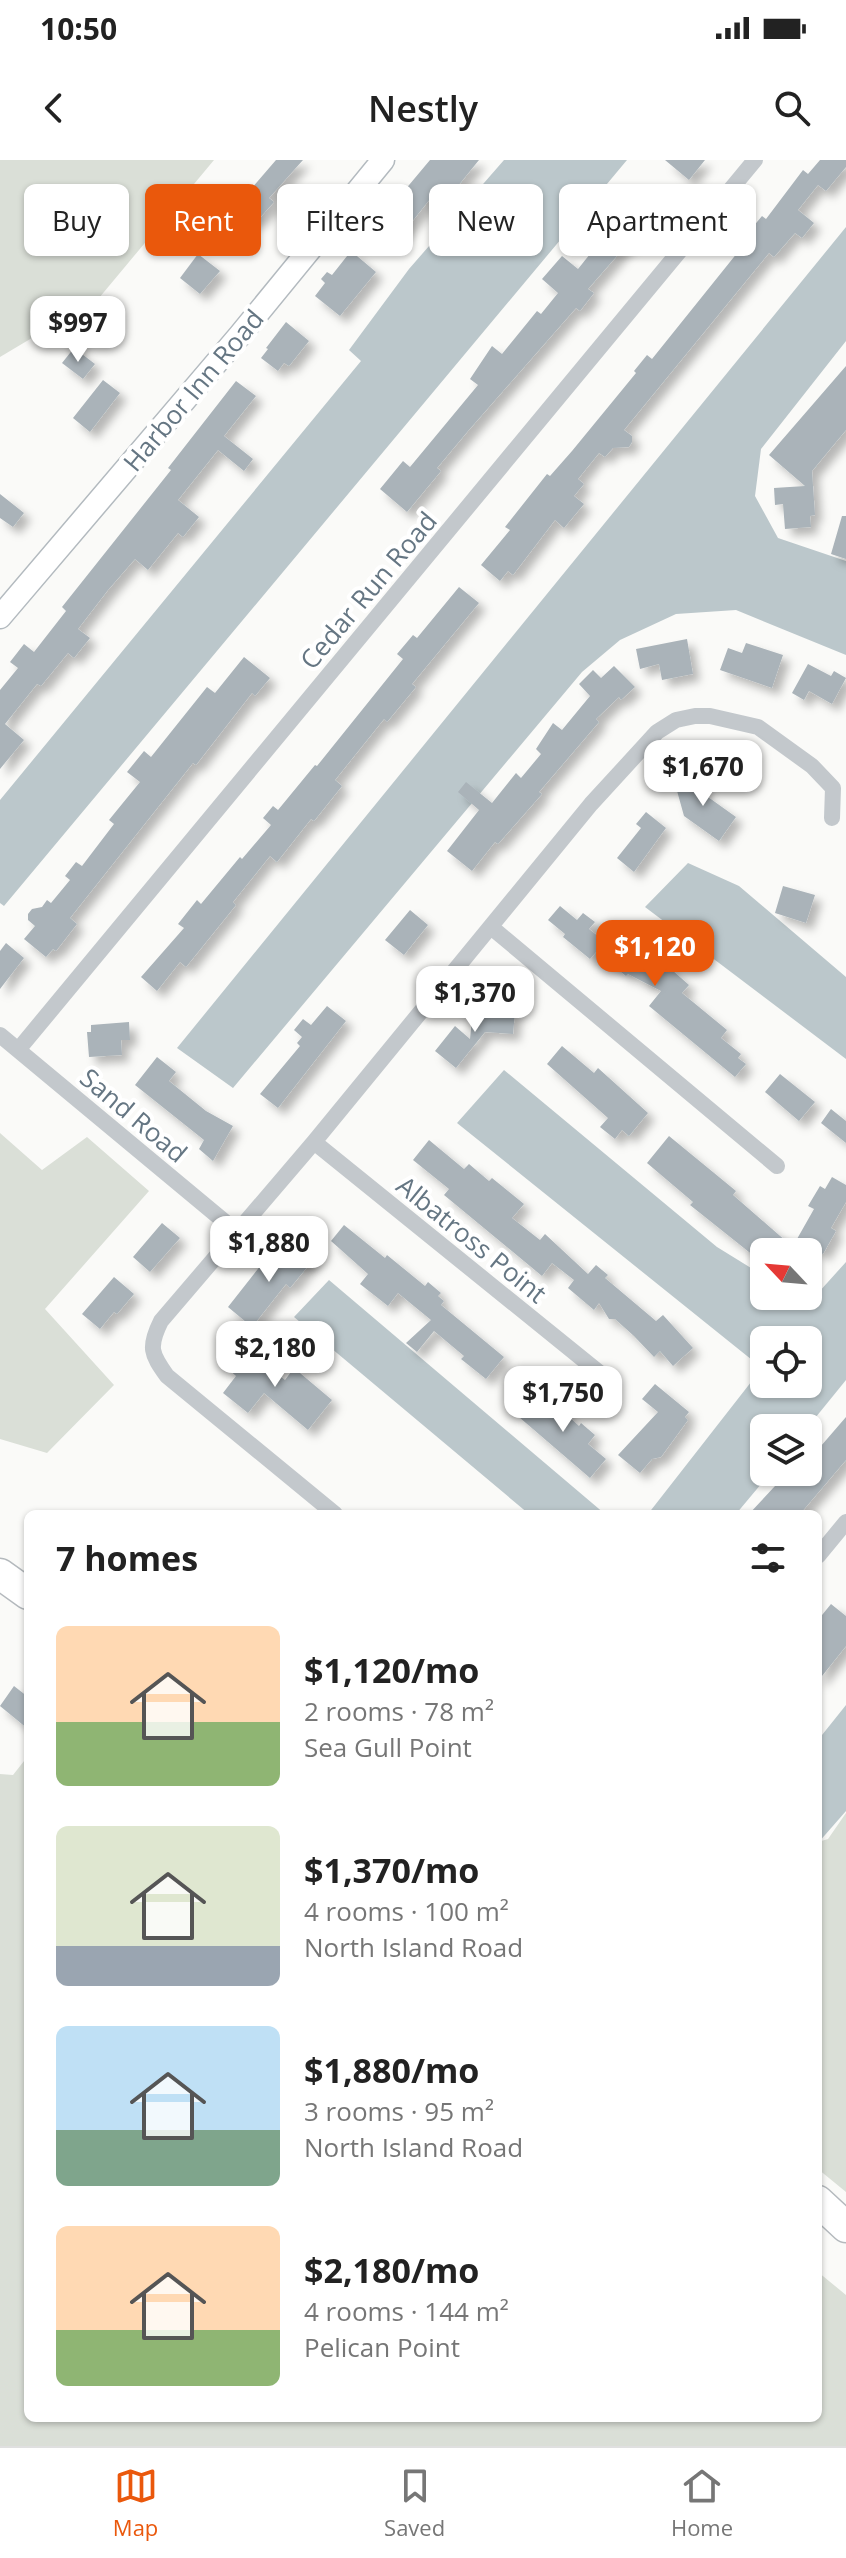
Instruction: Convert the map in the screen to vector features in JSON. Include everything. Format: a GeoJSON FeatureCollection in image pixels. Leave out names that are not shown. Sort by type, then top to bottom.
{"type":"FeatureCollection","features":[{"type":"Feature","properties":{"kind":"highway"},"geometry":{"type":"LineString","coordinates":[[0,1574],[24,1591]]}},
{"type":"Feature","properties":{"kind":"highway"},"geometry":{"type":"LineString","coordinates":[[822,2205],[846,2227]]}},
{"type":"Feature","properties":{"kind":"main road","name":"Harbor Inn Road"},"geometry":{"type":"LineString","coordinates":[[0,617],[240,335],[383,160]]}},
{"type":"Feature","properties":{"kind":"street","name":"Cedar Run Road"},"geometry":{"type":"LineString","coordinates":[[18,1050],[755,160]]}},
{"type":"Feature","properties":{"kind":"street"},"geometry":{"type":"LineString","coordinates":[[330,1510],[167,1376],[153,1357],[152,1338],[161,1321],[314,1142],[591,804],[657,732],[676,720],[710,716],[758,727],[812,766],[833,788],[832,818]]}},
{"type":"Feature","properties":{"kind":"street"},"geometry":{"type":"LineString","coordinates":[[491,927],[777,1166]]}},
{"type":"Feature","properties":{"kind":"street","name":"Sand Road"},"geometry":{"type":"LineString","coordinates":[[0,1035],[237,1232]]}},
{"type":"Feature","properties":{"kind":"street","name":"Albatross Point"},"geometry":{"type":"LineString","coordinates":[[314,1142],[601,1374]]}},
{"type":"Feature","properties":{"kind":"street"},"geometry":{"type":"LineString","coordinates":[[822,1551],[846,1522]]}},
{"type":"Feature","properties":{"kind":"shaded area"},"geometry":{"type":"Polygon","coordinates":[[[0,160],[214,160],[194,184],[145,184],[145,243],[99,298],[0,357],[0,160]]]}},
{"type":"Feature","properties":{"kind":"shaded area"},"geometry":{"type":"Polygon","coordinates":[[[504,160],[627,160],[607,184],[559,184],[559,241],[4,906],[0,903],[0,800],[361,361],[349,350],[409,269],[429,246],[429,256],[543,256],[543,184],[483,184],[504,160]]]}},
{"type":"Feature","properties":{"kind":"shaded area"},"geometry":{"type":"Polygon","coordinates":[[[846,227],[846,341],[761,449],[755,496],[778,538],[846,561],[846,655],[736,610],[676,614],[620,640],[582,672],[233,1088],[177,1048],[846,227]]]}},
{"type":"Feature","properties":{"kind":"shaded area"},"geometry":{"type":"Polygon","coordinates":[[[688,863],[739,886],[846,977],[846,1059],[645,907],[688,863]]]}},
{"type":"Feature","properties":{"kind":"shaded area"},"geometry":{"type":"Polygon","coordinates":[[[504,1070],[717,1247],[750,1267],[750,1310],[822,1310],[822,1289],[846,1262],[846,1380],[818,1414],[750,1414],[750,1486],[759,1486],[739,1510],[651,1510],[750,1383],[750,1398],[822,1398],[822,1326],[750,1326],[750,1358],[457,1123],[504,1070]]]}},
{"type":"Feature","properties":{"kind":"shaded area"},"geometry":{"type":"Polygon","coordinates":[[[0,1133],[42,1170],[87,1137],[149,1191],[45,1309],[114,1385],[47,1453],[0,1439],[0,1133]]]}},
{"type":"Feature","properties":{"kind":"shaded area"},"geometry":{"type":"Polygon","coordinates":[[[329,1280],[600,1510],[524,1510],[294,1317],[329,1280]]]}},
{"type":"Feature","properties":{"kind":"shaded area"},"geometry":{"type":"Polygon","coordinates":[[[846,1705],[846,1811],[822,1838],[822,1735],[846,1705]]]}},
{"type":"Feature","properties":{"kind":"shaded area"},"geometry":{"type":"Polygon","coordinates":[[[24,1761],[24,2422],[822,2422],[822,2275],[846,2295],[846,2446],[0,2446],[0,1774],[13,1775],[24,1761]]]}},
{"type":"Feature","properties":{"kind":"shaded area"},"geometry":{"type":"Polygon","coordinates":[[[846,1813],[846,2192],[822,2172],[822,1841],[828,1839],[846,1813]]]}},
{"type":"Feature","properties":{"kind":"building"},"geometry":{"type":"Polygon","coordinates":[[[276,160],[303,160],[282,184],[277,184],[277,189],[269,198],[274,202],[261,217],[261,184],[255,184],[276,160]]]}},
{"type":"Feature","properties":{"kind":"building"},"geometry":{"type":"Polygon","coordinates":[[[430,160],[479,160],[460,184],[429,184],[429,200],[413,220],[413,184],[410,184],[430,160]]]}},
{"type":"Feature","properties":{"kind":"building"},"geometry":{"type":"Polygon","coordinates":[[[665,160],[705,160],[689,180],[665,160]]]}},
{"type":"Feature","properties":{"kind":"building"},"geometry":{"type":"Polygon","coordinates":[[[820,160],[846,160],[846,167],[826,191],[818,185],[798,210],[814,223],[802,238],[795,233],[774,257],[769,253],[624,430],[632,436],[629,447],[613,448],[605,457],[599,453],[578,479],[584,484],[574,496],[584,504],[564,528],[555,520],[513,575],[508,571],[500,581],[481,565],[510,530],[505,527],[547,474],[550,476],[572,451],[636,373],[634,371],[647,355],[652,359],[735,256],[756,256],[756,223],[762,216],[766,219],[803,170],[808,174],[820,160]]]}},
{"type":"Feature","properties":{"kind":"building"},"geometry":{"type":"Polygon","coordinates":[[[196,256],[220,271],[200,294],[180,278],[196,256]]]}},
{"type":"Feature","properties":{"kind":"building"},"geometry":{"type":"Polygon","coordinates":[[[347,256],[357,256],[376,272],[340,316],[315,296],[325,283],[321,279],[327,272],[332,275],[347,256]]]}},
{"type":"Feature","properties":{"kind":"building"},"geometry":{"type":"Polygon","coordinates":[[[562,256],[578,269],[588,256],[617,256],[588,289],[594,293],[580,311],[576,308],[468,431],[437,468],[441,471],[407,512],[380,489],[403,461],[410,467],[478,385],[470,379],[492,346],[502,354],[537,311],[541,314],[558,293],[542,279],[562,256]]]}},
{"type":"Feature","properties":{"kind":"building"},"geometry":{"type":"Polygon","coordinates":[[[286,322],[309,341],[289,366],[284,363],[278,371],[261,358],[286,322]]]}},
{"type":"Feature","properties":{"kind":"building"},"geometry":{"type":"Polygon","coordinates":[[[74,348],[95,364],[83,379],[62,363],[74,348]]]}},
{"type":"Feature","properties":{"kind":"building"},"geometry":{"type":"Polygon","coordinates":[[[846,366],[846,430],[812,471],[815,515],[810,516],[811,527],[785,529],[783,504],[775,505],[774,488],[805,486],[769,455],[846,366]]]}},
{"type":"Feature","properties":{"kind":"building"},"geometry":{"type":"Polygon","coordinates":[[[103,380],[120,393],[90,432],[73,418],[103,380]]]}},
{"type":"Feature","properties":{"kind":"building"},"geometry":{"type":"Polygon","coordinates":[[[236,381],[256,396],[224,436],[253,459],[244,471],[218,450],[178,500],[199,517],[183,537],[178,533],[148,570],[135,559],[108,590],[78,629],[90,638],[74,658],[68,653],[41,686],[37,684],[5,724],[24,740],[0,769],[0,690],[18,668],[10,662],[24,644],[34,652],[66,611],[62,607],[171,470],[168,468],[236,381]]]}},
{"type":"Feature","properties":{"kind":"building"},"geometry":{"type":"Polygon","coordinates":[[[0,494],[24,513],[13,527],[0,518],[0,494]]]}},
{"type":"Feature","properties":{"kind":"building"},"geometry":{"type":"Polygon","coordinates":[[[842,516],[846,516],[846,559],[831,554],[842,516]]]}},
{"type":"Feature","properties":{"kind":"building"},"geometry":{"type":"Polygon","coordinates":[[[459,587],[479,603],[412,684],[416,687],[387,722],[384,719],[335,780],[342,786],[314,821],[311,819],[277,862],[270,856],[233,902],[236,905],[186,967],[180,962],[157,991],[141,977],[184,928],[178,924],[197,900],[201,904],[271,825],[263,818],[273,806],[278,810],[317,766],[403,659],[397,654],[413,635],[417,638],[459,587]]]}},
{"type":"Feature","properties":{"kind":"building"},"geometry":{"type":"Polygon","coordinates":[[[687,639],[693,674],[662,680],[659,664],[640,669],[636,649],[687,639]]]}},
{"type":"Feature","properties":{"kind":"building"},"geometry":{"type":"Polygon","coordinates":[[[746,643],[783,655],[772,688],[720,670],[728,648],[742,653],[746,643]]]}},
{"type":"Feature","properties":{"kind":"building"},"geometry":{"type":"Polygon","coordinates":[[[244,657],[270,678],[255,696],[252,693],[196,765],[193,763],[70,918],[77,924],[56,951],[53,949],[46,957],[24,939],[35,926],[28,920],[28,914],[32,909],[42,907],[47,900],[51,903],[70,880],[65,876],[76,862],[82,866],[114,824],[109,820],[140,782],[127,772],[144,751],[151,757],[207,687],[215,693],[244,657]]]}},
{"type":"Feature","properties":{"kind":"building"},"geometry":{"type":"Polygon","coordinates":[[[808,664],[831,676],[834,671],[846,678],[832,704],[809,691],[804,700],[792,693],[808,664]]]}},
{"type":"Feature","properties":{"kind":"building"},"geometry":{"type":"Polygon","coordinates":[[[614,666],[635,687],[621,700],[619,697],[596,719],[599,722],[539,792],[542,794],[498,844],[495,842],[472,871],[447,851],[479,810],[458,792],[466,782],[492,803],[516,773],[521,778],[541,754],[536,749],[553,723],[562,730],[590,696],[579,684],[593,670],[601,678],[614,666]]]}},
{"type":"Feature","properties":{"kind":"building"},"geometry":{"type":"Polygon","coordinates":[[[696,774],[701,792],[736,817],[719,841],[684,816],[674,780],[696,774]]]}},
{"type":"Feature","properties":{"kind":"building"},"geometry":{"type":"Polygon","coordinates":[[[646,812],[666,828],[634,872],[617,858],[641,828],[636,824],[646,812]]]}},
{"type":"Feature","properties":{"kind":"building"},"geometry":{"type":"Polygon","coordinates":[[[783,886],[815,895],[806,923],[775,913],[783,886]]]}},
{"type":"Feature","properties":{"kind":"building"},"geometry":{"type":"Polygon","coordinates":[[[560,906],[577,920],[583,913],[595,922],[589,929],[624,957],[639,939],[643,942],[646,940],[660,951],[656,956],[689,985],[682,993],[727,1030],[721,1038],[741,1054],[738,1058],[746,1064],[735,1077],[649,1006],[661,991],[628,974],[626,976],[596,952],[590,959],[563,937],[565,934],[548,920],[560,906]]]}},
{"type":"Feature","properties":{"kind":"building"},"geometry":{"type":"Polygon","coordinates":[[[410,910],[428,925],[404,955],[385,940],[410,910]]]}},
{"type":"Feature","properties":{"kind":"building"},"geometry":{"type":"Polygon","coordinates":[[[6,943],[24,958],[0,989],[0,951],[6,943]]]}},
{"type":"Feature","properties":{"kind":"building"},"geometry":{"type":"Polygon","coordinates":[[[327,1006],[346,1021],[278,1108],[260,1094],[300,1046],[297,1043],[302,1037],[294,1030],[303,1019],[311,1025],[327,1006]]]}},
{"type":"Feature","properties":{"kind":"building"},"geometry":{"type":"Polygon","coordinates":[[[473,1008],[515,1012],[513,1034],[485,1032],[456,1068],[435,1051],[455,1026],[470,1039],[473,1008]]]}},
{"type":"Feature","properties":{"kind":"building"},"geometry":{"type":"Polygon","coordinates":[[[129,1022],[130,1040],[121,1040],[122,1055],[89,1057],[87,1032],[91,1032],[91,1025],[129,1022]]]}},
{"type":"Feature","properties":{"kind":"building"},"geometry":{"type":"Polygon","coordinates":[[[562,1046],[594,1073],[598,1068],[648,1113],[629,1136],[622,1130],[615,1139],[600,1127],[608,1118],[547,1064],[562,1046]]]}},
{"type":"Feature","properties":{"kind":"building"},"geometry":{"type":"Polygon","coordinates":[[[157,1057],[176,1072],[169,1081],[206,1111],[233,1126],[213,1161],[199,1149],[204,1140],[135,1085],[157,1057]]]}},
{"type":"Feature","properties":{"kind":"building"},"geometry":{"type":"Polygon","coordinates":[[[780,1074],[815,1102],[799,1121],[765,1092],[780,1074]]]}},
{"type":"Feature","properties":{"kind":"building"},"geometry":{"type":"Polygon","coordinates":[[[831,1109],[846,1121],[846,1143],[821,1123],[831,1109]]]}},
{"type":"Feature","properties":{"kind":"building"},"geometry":{"type":"Polygon","coordinates":[[[669,1136],[736,1191],[733,1195],[782,1238],[750,1238],[750,1253],[690,1205],[693,1202],[647,1163],[669,1136]]]}},
{"type":"Feature","properties":{"kind":"building"},"geometry":{"type":"Polygon","coordinates":[[[429,1140],[464,1169],[469,1164],[524,1204],[512,1218],[540,1240],[545,1234],[588,1274],[596,1265],[608,1275],[605,1278],[656,1321],[663,1315],[693,1348],[673,1366],[660,1351],[654,1357],[615,1319],[609,1319],[599,1303],[594,1310],[568,1288],[574,1280],[552,1263],[542,1276],[444,1195],[449,1189],[413,1160],[429,1140]]]}},
{"type":"Feature","properties":{"kind":"building"},"geometry":{"type":"Polygon","coordinates":[[[832,1177],[846,1185],[846,1202],[831,1228],[836,1231],[823,1254],[822,1238],[798,1238],[814,1209],[808,1206],[820,1186],[825,1189],[832,1177]]]}},
{"type":"Feature","properties":{"kind":"building"},"geometry":{"type":"Polygon","coordinates":[[[162,1223],[180,1238],[150,1272],[133,1257],[162,1223]]]}},
{"type":"Feature","properties":{"kind":"building"},"geometry":{"type":"Polygon","coordinates":[[[344,1225],[425,1286],[428,1282],[441,1293],[438,1296],[444,1301],[441,1305],[504,1357],[486,1379],[434,1331],[417,1352],[406,1343],[431,1320],[398,1293],[388,1306],[360,1284],[368,1274],[331,1241],[344,1225]]]}},
{"type":"Feature","properties":{"kind":"building"},"geometry":{"type":"Polygon","coordinates":[[[295,1245],[313,1260],[290,1288],[286,1284],[252,1327],[228,1307],[272,1251],[283,1259],[295,1245]]]}},
{"type":"Feature","properties":{"kind":"building"},"geometry":{"type":"Polygon","coordinates":[[[114,1277],[134,1294],[100,1329],[82,1314],[114,1277]]]}},
{"type":"Feature","properties":{"kind":"building"},"geometry":{"type":"Polygon","coordinates":[[[244,1347],[285,1380],[294,1368],[332,1400],[308,1430],[264,1393],[248,1413],[223,1393],[236,1376],[227,1368],[244,1347]]]}},
{"type":"Feature","properties":{"kind":"building"},"geometry":{"type":"Polygon","coordinates":[[[655,1384],[689,1412],[685,1417],[688,1420],[661,1457],[652,1459],[640,1473],[618,1455],[658,1412],[642,1399],[655,1384]]]}},
{"type":"Feature","properties":{"kind":"building"},"geometry":{"type":"Polygon","coordinates":[[[541,1391],[579,1426],[581,1423],[595,1435],[588,1444],[606,1459],[590,1478],[519,1417],[541,1391]]]}},
{"type":"Feature","properties":{"kind":"building"},"geometry":{"type":"Polygon","coordinates":[[[846,1417],[846,1460],[803,1510],[753,1510],[775,1486],[822,1486],[822,1445],[846,1417]]]}},
{"type":"Feature","properties":{"kind":"building"},"geometry":{"type":"Polygon","coordinates":[[[831,1604],[846,1616],[846,1646],[822,1676],[822,1615],[831,1604]]]}},
{"type":"Feature","properties":{"kind":"building"},"geometry":{"type":"Polygon","coordinates":[[[14,1686],[24,1694],[24,1726],[0,1706],[14,1686]]]}}]}
